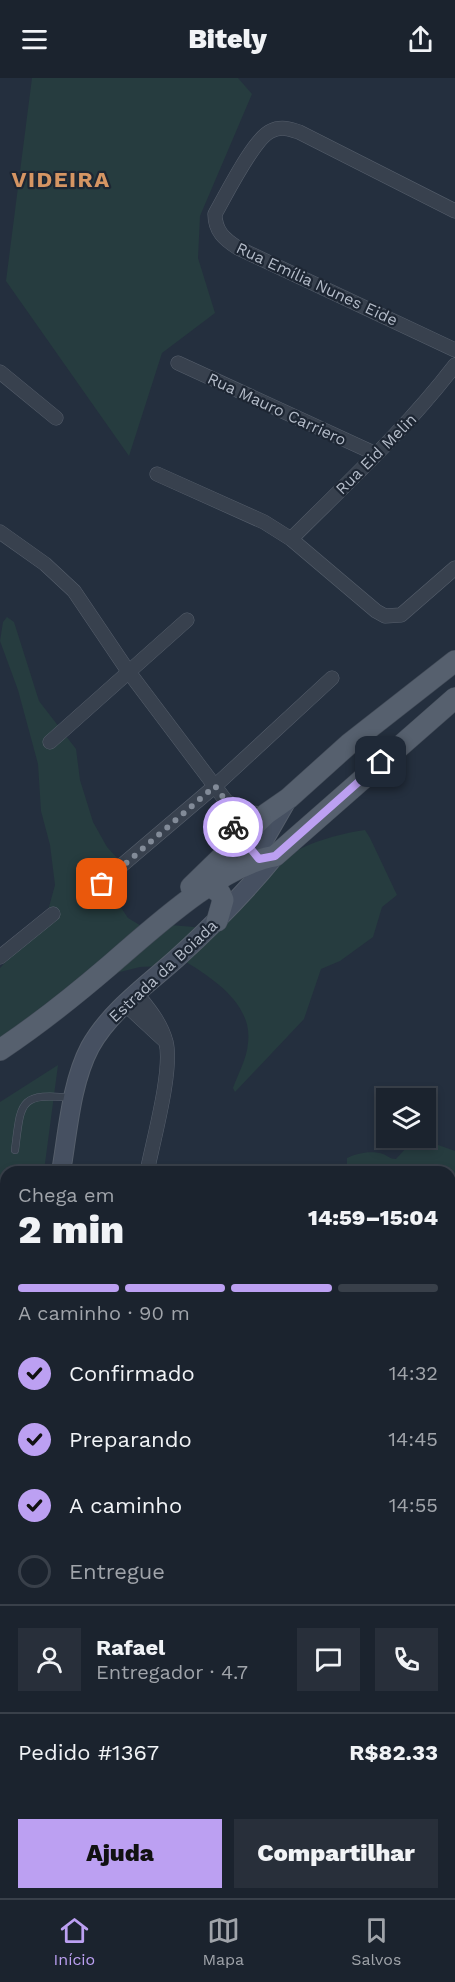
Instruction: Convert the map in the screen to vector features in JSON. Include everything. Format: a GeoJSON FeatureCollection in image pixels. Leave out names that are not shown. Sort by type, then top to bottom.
{"type":"FeatureCollection","features":[{"type":"Feature","properties":{"kind":"main road"},"geometry":{"type":"LineString","coordinates":[[164,920],[197,881],[266,814],[289,798],[349,744],[455,661]]}},
{"type":"Feature","properties":{"kind":"main road"},"geometry":{"type":"LineString","coordinates":[[0,1050],[73,996],[164,920],[210,886],[234,869],[267,857],[455,698]]}},
{"type":"Feature","properties":{"kind":"main road"},"geometry":{"type":"LineString","coordinates":[[323,768],[346,792]]}},
{"type":"Feature","properties":{"kind":"main road"},"geometry":{"type":"LineString","coordinates":[[267,857],[268,831],[289,798]]}},
{"type":"Feature","properties":{"kind":"main road","name":"Estrada da Boiada"},"geometry":{"type":"LineString","coordinates":[[61,1166],[74,1098],[90,1046],[111,1019],[131,999],[217,921],[255,880],[267,857]]}},
{"type":"Feature","properties":{"kind":"main road"},"geometry":{"type":"LineString","coordinates":[[210,886],[220,893],[223,900],[217,921]]}},
{"type":"Feature","properties":{"kind":"street","name":"Rua Emília Nunes Eide"},"geometry":{"type":"LineString","coordinates":[[455,211],[300,132],[280,128],[262,137],[215,214],[218,230],[227,241],[238,248],[455,350]]}},
{"type":"Feature","properties":{"kind":"street","name":"Rua Mauro Carriero"},"geometry":{"type":"LineString","coordinates":[[178,363],[376,454]]}},
{"type":"Feature","properties":{"kind":"street","name":"Rua Eid Melin"},"geometry":{"type":"LineString","coordinates":[[291,538],[424,406],[455,365]]}},
{"type":"Feature","properties":{"kind":"street"},"geometry":{"type":"LineString","coordinates":[[0,372],[56,418]]}},
{"type":"Feature","properties":{"kind":"street"},"geometry":{"type":"LineString","coordinates":[[157,474],[264,522],[291,538],[376,611],[385,616],[401,615],[455,568]]}},
{"type":"Feature","properties":{"kind":"street"},"geometry":{"type":"LineString","coordinates":[[0,532],[45,564],[74,591],[128,671],[226,801],[232,826],[267,857]]}},
{"type":"Feature","properties":{"kind":"street"},"geometry":{"type":"LineString","coordinates":[[50,742],[187,620]]}},
{"type":"Feature","properties":{"kind":"street"},"geometry":{"type":"LineString","coordinates":[[102,884],[215,786],[332,678]]}},
{"type":"Feature","properties":{"kind":"street"},"geometry":{"type":"LineString","coordinates":[[226,801],[248,813],[266,814]]}},
{"type":"Feature","properties":{"kind":"street"},"geometry":{"type":"LineString","coordinates":[[0,957],[53,914]]}},
{"type":"Feature","properties":{"kind":"street"},"geometry":{"type":"LineString","coordinates":[[131,999],[166,1042],[166,1073],[148,1166]]}},
{"type":"Feature","properties":{"kind":"lane"},"geometry":{"type":"LineString","coordinates":[[15,1150],[20,1111],[26,1103],[36,1097],[74,1098]]}},
{"type":"Feature","properties":{"kind":"green space"},"geometry":{"type":"Polygon","coordinates":[[[32,78],[238,78],[252,94],[200,216],[198,258],[215,313],[162,353],[129,456],[6,281],[32,78]]]}},
{"type":"Feature","properties":{"kind":"green space"},"geometry":{"type":"Polygon","coordinates":[[[7,617],[14,622],[39,701],[76,749],[80,780],[93,822],[107,847],[117,858],[107,880],[110,891],[128,918],[143,927],[171,925],[216,929],[268,873],[291,854],[317,842],[349,833],[365,830],[370,838],[397,895],[382,907],[373,937],[340,961],[321,969],[304,1019],[235,1092],[233,1088],[248,1043],[248,1029],[244,1017],[238,1005],[219,985],[186,962],[140,967],[116,973],[0,1042],[0,968],[36,929],[49,907],[55,885],[50,845],[41,811],[38,764],[18,690],[0,641],[3,622],[7,617]]]}},
{"type":"Feature","properties":{"kind":"green space"},"geometry":{"type":"Polygon","coordinates":[[[58,1065],[45,1166],[0,1166],[0,1102],[58,1065]]]}},
{"type":"Feature","properties":{"kind":"green space"},"geometry":{"type":"Polygon","coordinates":[[[436,1144],[455,1151],[455,1166],[347,1165],[347,1158],[365,1153],[374,1152],[396,1159],[406,1148],[436,1148],[436,1144]]]}},
{"type":"Feature","properties":{"kind":"way so far"},"geometry":{"type":"LineString","coordinates":[[102,884],[215,786],[226,801],[233,827]]}},
{"type":"Feature","properties":{"kind":"district","name":"VIDEIRA"},"geometry":{"type":"Point","coordinates":[61,179]}},
{"type":"Feature","properties":{"kind":"route"},"geometry":{"type":"LineString","coordinates":[[233,827],[259,859],[275,856],[381,762]]}}]}
